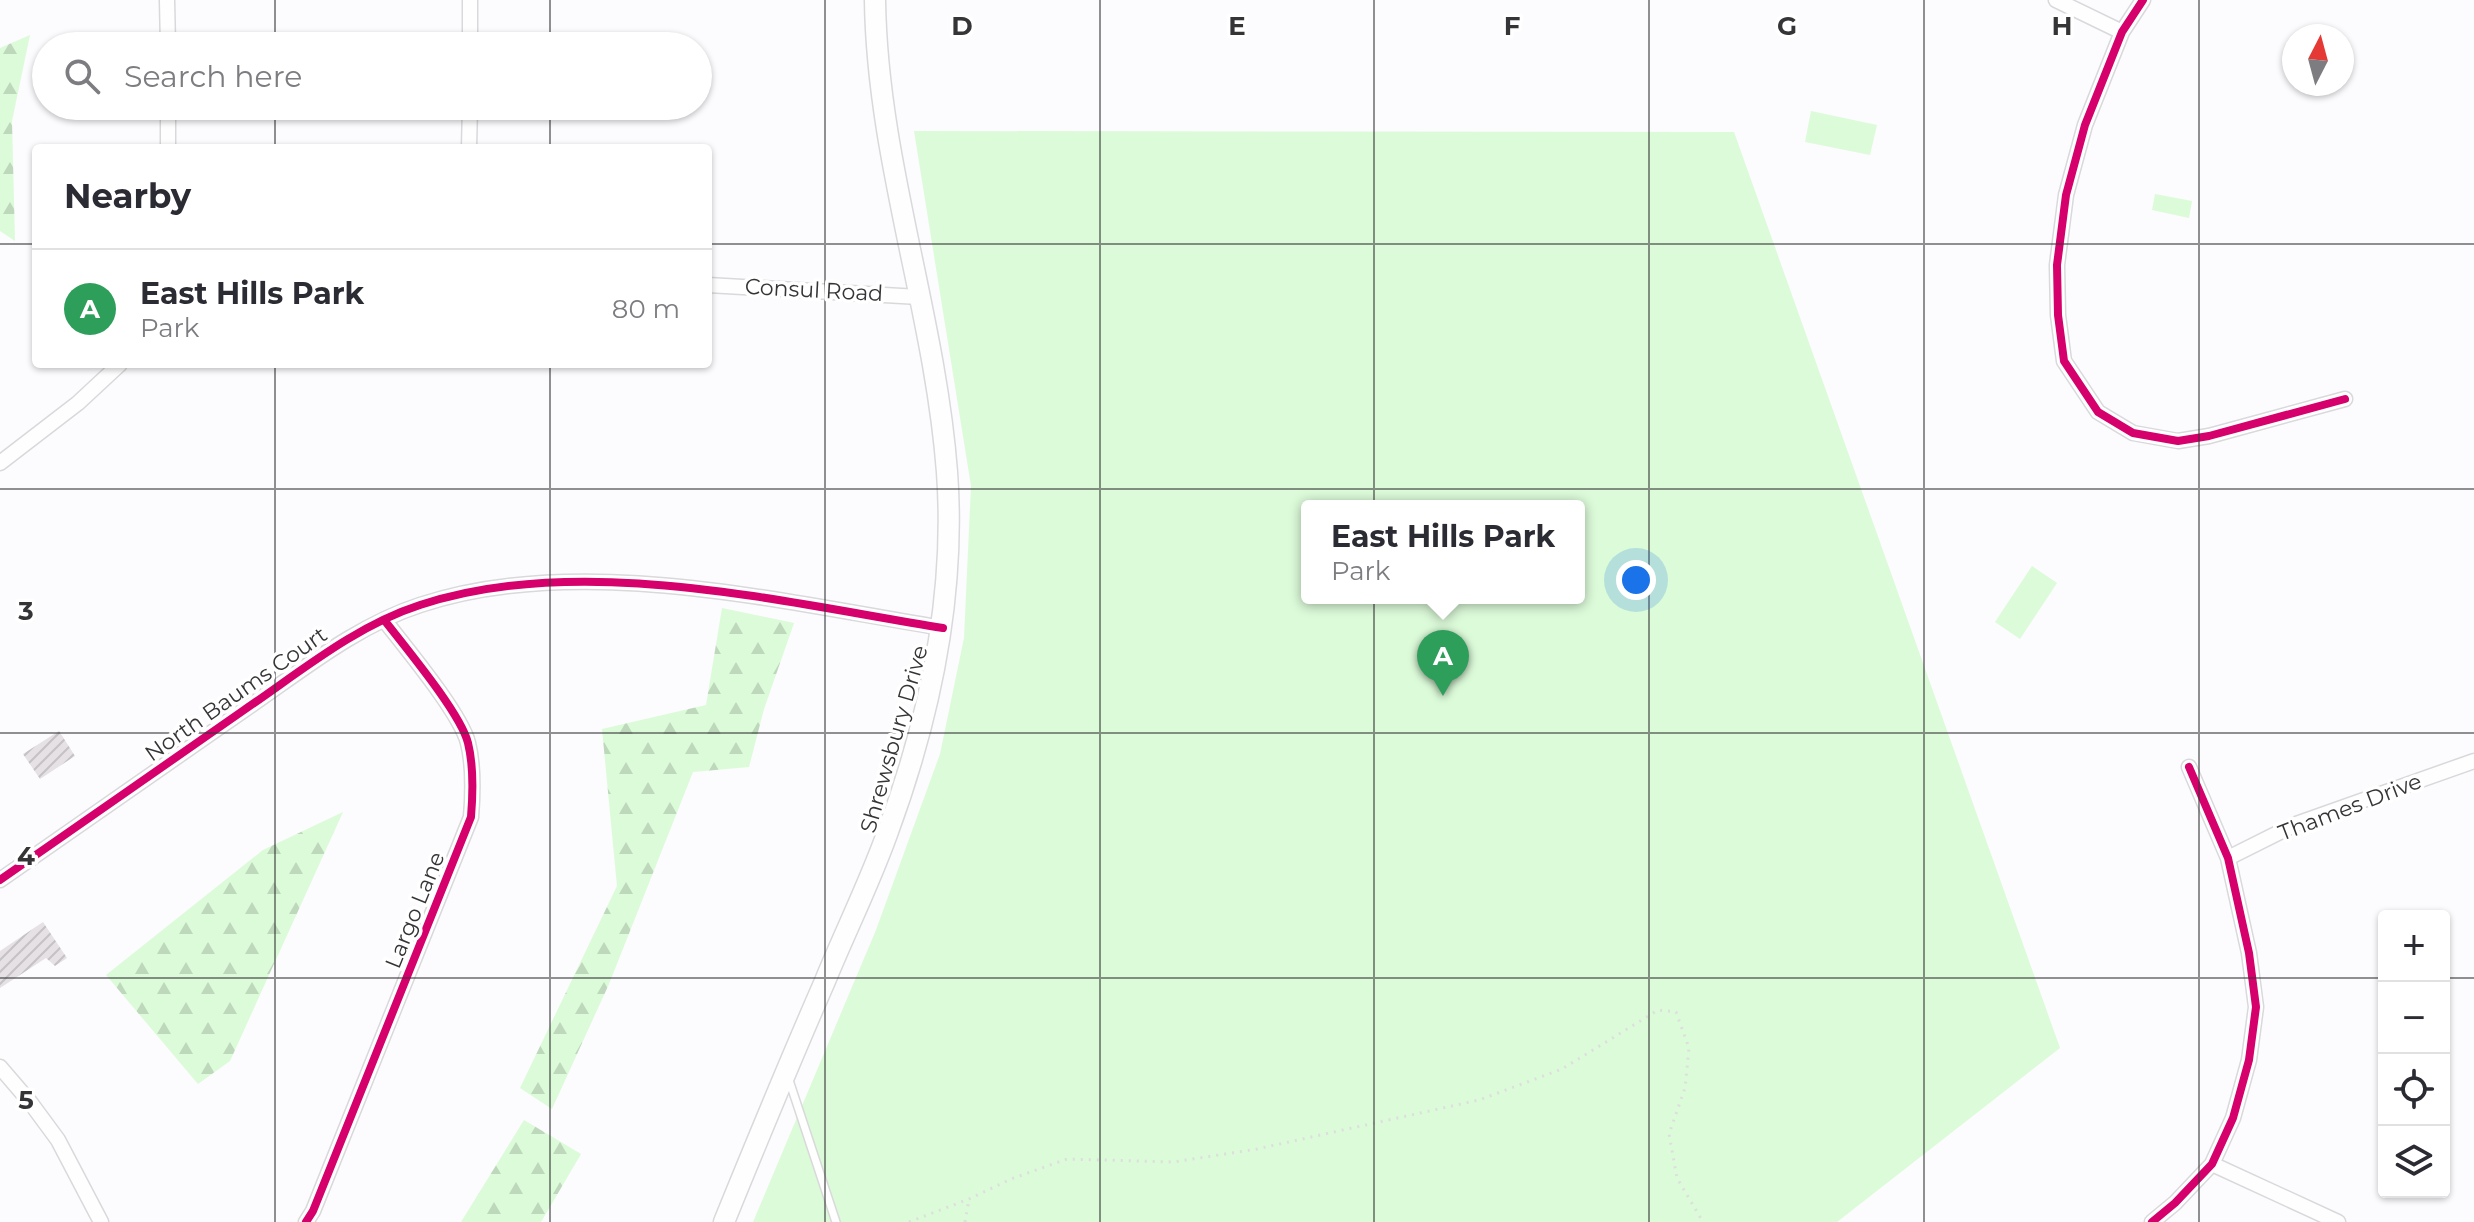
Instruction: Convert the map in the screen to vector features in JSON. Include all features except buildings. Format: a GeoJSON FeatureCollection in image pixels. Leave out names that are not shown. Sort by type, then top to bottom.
{"type":"FeatureCollection","features":[{"type":"Feature","properties":{"kind":"main road","name":"Shrewsbury Drive"},"geometry":{"type":"LineString","coordinates":[[724,1222],[887,835],[927,702],[943,628],[949,540],[947,472],[936,385],[887,124],[875,0]]}},
{"type":"Feature","properties":{"kind":"street"},"geometry":{"type":"LineString","coordinates":[[167,0],[168,32]]}},
{"type":"Feature","properties":{"kind":"street"},"geometry":{"type":"LineString","coordinates":[[470,0],[470,32]]}},
{"type":"Feature","properties":{"kind":"street"},"geometry":{"type":"LineString","coordinates":[[2056,0],[2122,32]]}},
{"type":"Feature","properties":{"kind":"street"},"geometry":{"type":"LineString","coordinates":[[2143,0],[2122,32],[2085,125],[2066,195],[2057,265],[2058,315],[2064,361],[2098,412],[2133,433],[2178,441],[2209,436],[2345,399]]}},
{"type":"Feature","properties":{"kind":"street"},"geometry":{"type":"LineString","coordinates":[[168,120],[168,144]]}},
{"type":"Feature","properties":{"kind":"street"},"geometry":{"type":"LineString","coordinates":[[469,144],[470,120]]}},
{"type":"Feature","properties":{"kind":"street","name":"Consul Road"},"geometry":{"type":"LineString","coordinates":[[712,285],[919,297]]}},
{"type":"Feature","properties":{"kind":"street"},"geometry":{"type":"LineString","coordinates":[[0,463],[78,403],[116,368]]}},
{"type":"Feature","properties":{"kind":"street","name":"North Baums Court"},"geometry":{"type":"LineString","coordinates":[[0,880],[353,635],[420,605],[485,589],[553,582],[624,582],[710,591],[943,628]]}},
{"type":"Feature","properties":{"kind":"street","name":"Largo Lane"},"geometry":{"type":"LineString","coordinates":[[306,1222],[471,817],[473,784],[468,742],[459,723],[385,621]]}},
{"type":"Feature","properties":{"kind":"street","name":"Thames Drive"},"geometry":{"type":"LineString","coordinates":[[2228,858],[2296,824],[2474,761]]}},
{"type":"Feature","properties":{"kind":"street"},"geometry":{"type":"LineString","coordinates":[[2152,1222],[2212,1164],[2233,1118],[2249,1060],[2256,1007],[2249,953],[2228,858],[2189,767]]}},
{"type":"Feature","properties":{"kind":"street"},"geometry":{"type":"LineString","coordinates":[[0,1067],[58,1140],[101,1222]]}},
{"type":"Feature","properties":{"kind":"street"},"geometry":{"type":"LineString","coordinates":[[2212,1164],[2338,1222]]}},
{"type":"Feature","properties":{"kind":"lane"},"geometry":{"type":"LineString","coordinates":[[786,1071],[836,1222]]}},
{"type":"Feature","properties":{"kind":"path"},"geometry":{"type":"LineString","coordinates":[[909,1222],[1067,1159],[1174,1162],[1257,1149],[1479,1100],[1562,1069],[1658,1010],[1676,1012],[1689,1048],[1685,1088],[1669,1134],[1677,1178],[1703,1222]]}},
{"type":"Feature","properties":{"kind":"path"},"geometry":{"type":"LineString","coordinates":[[965,1222],[969,1199]]}},
{"type":"Feature","properties":{"kind":"green space"},"geometry":{"type":"Polygon","coordinates":[[[30,35],[12,121],[15,241],[0,231],[0,48],[30,35]]]}},
{"type":"Feature","properties":{"kind":"green space"},"geometry":{"type":"Polygon","coordinates":[[[1811,111],[1877,125],[1870,155],[1805,142],[1811,111]]]}},
{"type":"Feature","properties":{"kind":"green space"},"geometry":{"type":"Polygon","coordinates":[[[914,131],[1734,132],[2060,1048],[1837,1222],[753,1222],[876,930],[940,754],[964,638],[971,486],[914,131]]]}},
{"type":"Feature","properties":{"kind":"green space"},"geometry":{"type":"Polygon","coordinates":[[[2155,194],[2192,201],[2189,218],[2152,210],[2155,194]]]}},
{"type":"Feature","properties":{"kind":"green space"},"geometry":{"type":"Polygon","coordinates":[[[2032,566],[2057,583],[2020,639],[1995,622],[2032,566]]]}},
{"type":"Feature","properties":{"kind":"green space"},"geometry":{"type":"Polygon","coordinates":[[[722,608],[794,623],[764,709],[749,767],[693,772],[609,984],[552,1109],[520,1088],[617,886],[602,729],[706,705],[722,608]]]}},
{"type":"Feature","properties":{"kind":"green space"},"geometry":{"type":"Polygon","coordinates":[[[343,812],[230,1061],[198,1084],[106,975],[263,850],[343,812]]]}},
{"type":"Feature","properties":{"kind":"green space"},"geometry":{"type":"Polygon","coordinates":[[[524,1120],[581,1154],[541,1222],[461,1222],[524,1120]]]}},
{"type":"Feature","properties":{"kind":"cycle path"},"geometry":{"type":"LineString","coordinates":[[2143,0],[2122,32],[2085,125],[2066,195],[2057,265],[2058,315],[2064,361],[2098,412],[2133,433],[2178,441],[2209,436],[2345,399]]}},
{"type":"Feature","properties":{"kind":"cycle path"},"geometry":{"type":"LineString","coordinates":[[0,880],[329,651],[373,625],[420,605],[482,590],[546,583],[613,582],[748,595],[943,628]]}},
{"type":"Feature","properties":{"kind":"cycle path"},"geometry":{"type":"LineString","coordinates":[[306,1222],[471,817],[472,771],[463,731],[432,681],[385,621]]}},
{"type":"Feature","properties":{"kind":"cycle path"},"geometry":{"type":"LineString","coordinates":[[2152,1222],[2212,1164],[2233,1118],[2249,1060],[2256,1007],[2249,953],[2228,858],[2189,767]]}},
{"type":"Feature","properties":{"kind":"place","name":"East Hills Park"},"geometry":{"type":"Point","coordinates":[1443,696]}}]}
